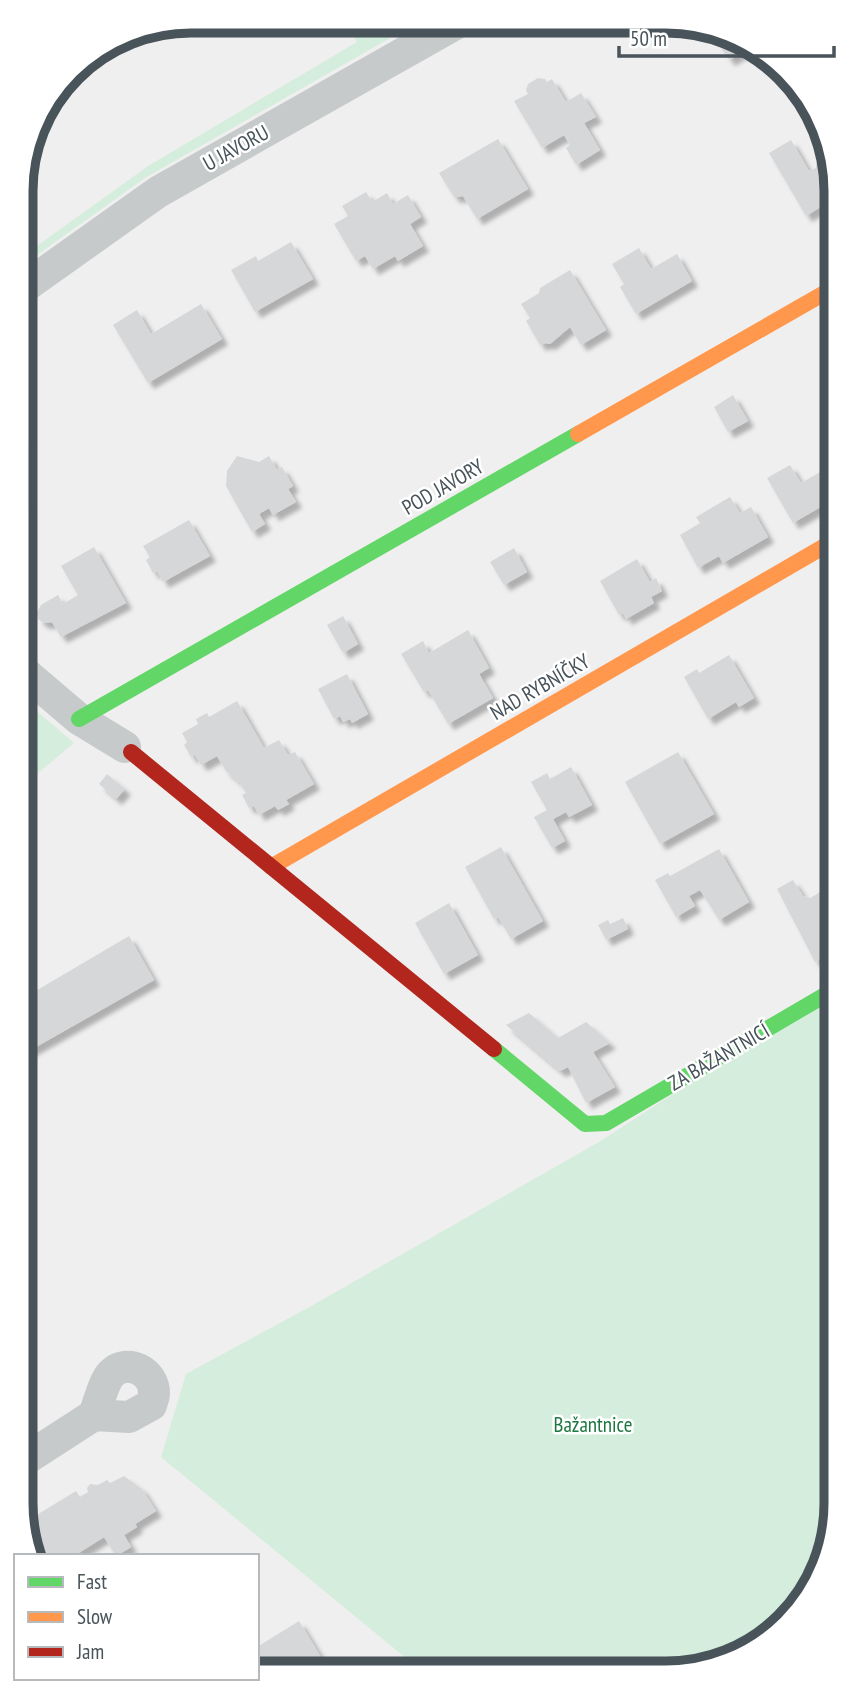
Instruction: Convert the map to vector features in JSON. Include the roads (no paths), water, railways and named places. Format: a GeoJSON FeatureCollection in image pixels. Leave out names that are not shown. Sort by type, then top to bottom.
{"type":"FeatureCollection","features":[{"type":"Feature","properties":{"kind":"street","name":"U JAVORU"},"geometry":{"type":"LineString","coordinates":[[34,280],[158,192],[439,33]]}},
{"type":"Feature","properties":{"kind":"street","name":"POD JAVORY"},"geometry":{"type":"LineString","coordinates":[[79,719],[824,293]]}},
{"type":"Feature","properties":{"kind":"street","name":"NAD RYBNÍČKY"},"geometry":{"type":"LineString","coordinates":[[271,867],[824,547]]}},
{"type":"Feature","properties":{"kind":"street"},"geometry":{"type":"LineString","coordinates":[[34,680],[79,719],[128,749],[271,867]]}},
{"type":"Feature","properties":{"kind":"street","name":"ZA BAŽANTNICÍ"},"geometry":{"type":"LineString","coordinates":[[271,867],[585,1124],[606,1123],[823,996]]}},
{"type":"Feature","properties":{"kind":"street"},"geometry":{"type":"LineString","coordinates":[[33,1454],[94,1415]]}},
{"type":"Feature","properties":{"kind":"park label","name":"Bažantnice"},"geometry":{"type":"Point","coordinates":[593,1425]}}]}
